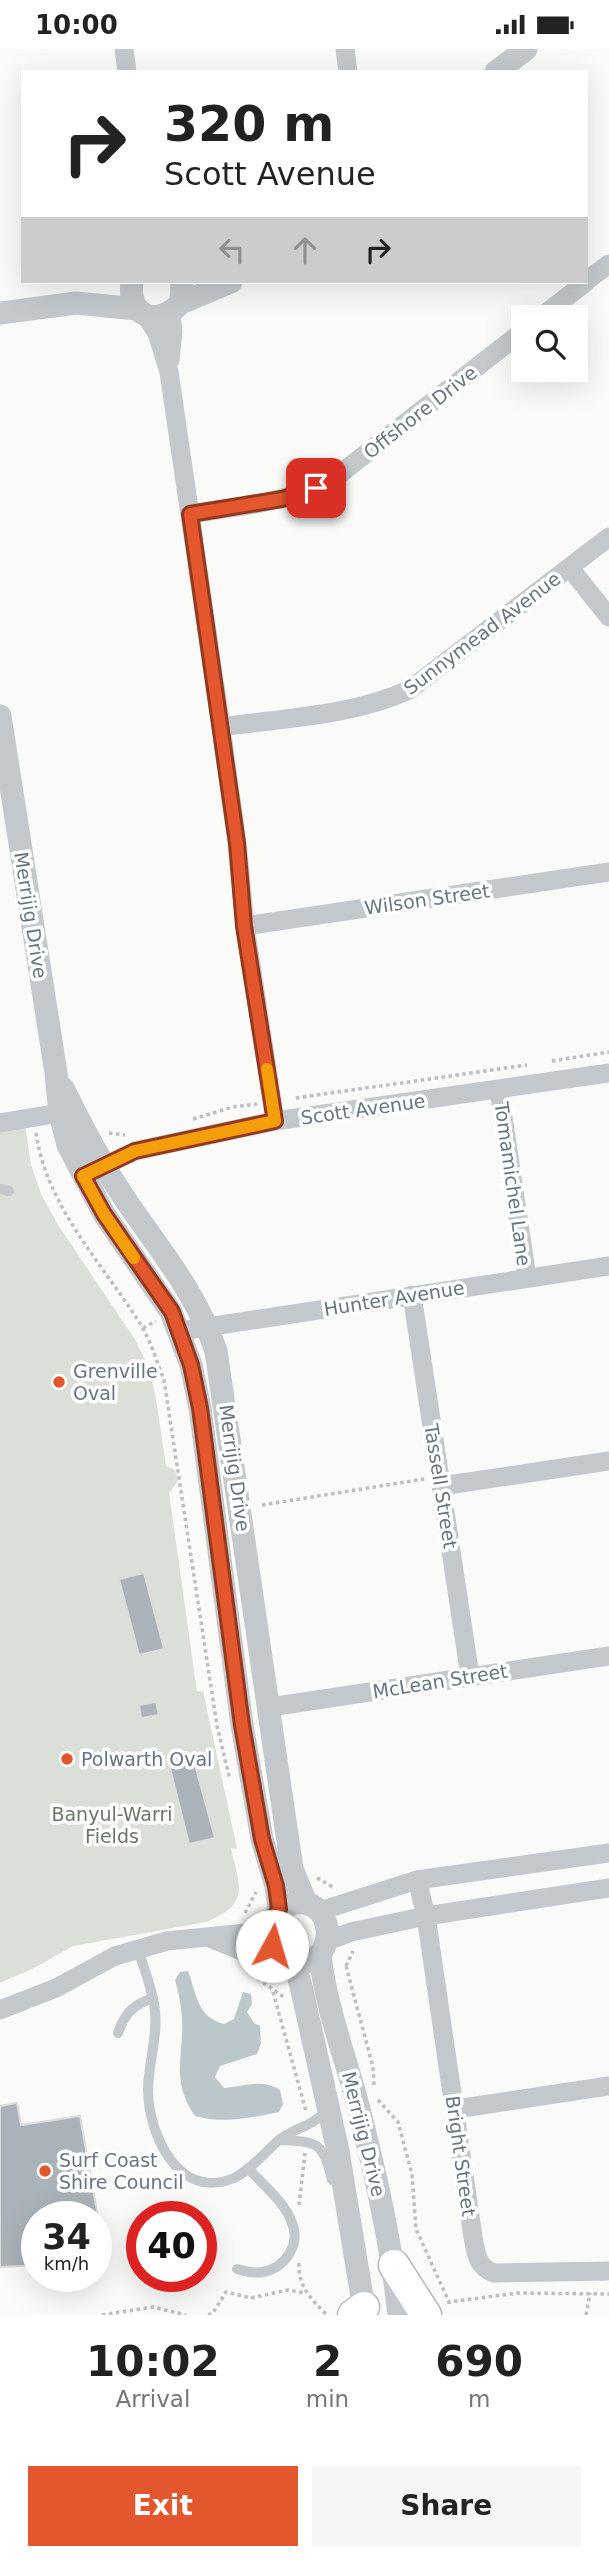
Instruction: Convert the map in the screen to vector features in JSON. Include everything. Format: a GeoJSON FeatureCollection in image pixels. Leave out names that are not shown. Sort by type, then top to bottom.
{"type":"FeatureCollection","features":[{"type":"Feature","properties":{"kind":"main road"},"geometry":{"type":"LineString","coordinates":[[394,2265],[438,2309]]}},
{"type":"Feature","properties":{"kind":"street"},"geometry":{"type":"LineString","coordinates":[[124,49],[127,70]]}},
{"type":"Feature","properties":{"kind":"street"},"geometry":{"type":"LineString","coordinates":[[345,49],[348,70]]}},
{"type":"Feature","properties":{"kind":"street"},"geometry":{"type":"LineString","coordinates":[[499,70],[526,49]]}},
{"type":"Feature","properties":{"kind":"street"},"geometry":{"type":"LineString","coordinates":[[588,280],[609,264]]}},
{"type":"Feature","properties":{"kind":"street"},"geometry":{"type":"LineString","coordinates":[[0,313],[76,303],[125,284]]}},
{"type":"Feature","properties":{"kind":"street"},"geometry":{"type":"LineString","coordinates":[[130,284],[132,296],[158,334],[169,372],[222,727],[237,843],[244,926],[275,1121]]}},
{"type":"Feature","properties":{"kind":"street"},"geometry":{"type":"LineString","coordinates":[[76,303],[154,317],[178,299],[225,284]]}},
{"type":"Feature","properties":{"kind":"street"},"geometry":{"type":"LineString","coordinates":[[556,305],[583,284]]}},
{"type":"Feature","properties":{"kind":"street"},"geometry":{"type":"LineString","coordinates":[[169,372],[178,299]]}},
{"type":"Feature","properties":{"kind":"street","name":"Offshore Drive"},"geometry":{"type":"LineString","coordinates":[[190,514],[282,499],[316,488],[336,477],[511,340]]}},
{"type":"Feature","properties":{"kind":"street","name":"Sunnymead Avenue"},"geometry":{"type":"LineString","coordinates":[[222,727],[350,709],[381,702],[409,690],[609,537]]}},
{"type":"Feature","properties":{"kind":"street"},"geometry":{"type":"LineString","coordinates":[[570,568],[609,617]]}},
{"type":"Feature","properties":{"kind":"street","name":"Merrijig Drive"},"geometry":{"type":"LineString","coordinates":[[0,716],[7,811],[67,1141],[104,1214],[154,1284],[180,1331],[191,1365],[200,1408],[242,1725],[262,1839],[276,1886],[276,1913],[269,1936],[272,1946],[289,1962],[302,1986],[329,2109],[353,2247],[361,2313]]}},
{"type":"Feature","properties":{"kind":"street","name":"Wilson Street"},"geometry":{"type":"LineString","coordinates":[[244,926],[609,872]]}},
{"type":"Feature","properties":{"kind":"street","name":"Merrijig Drive"},"geometry":{"type":"LineString","coordinates":[[56,1073],[104,1165],[175,1267],[208,1326],[221,1371],[292,1869],[328,1931],[324,1948],[326,1993],[366,2138],[394,2265],[400,2315]]}},
{"type":"Feature","properties":{"kind":"street","name":"Scott Avenue"},"geometry":{"type":"LineString","coordinates":[[83,1176],[135,1151],[275,1121],[609,1073]]}},
{"type":"Feature","properties":{"kind":"street","name":"Tomamichel Lane"},"geometry":{"type":"LineString","coordinates":[[499,1090],[527,1278]]}},
{"type":"Feature","properties":{"kind":"street"},"geometry":{"type":"LineString","coordinates":[[0,1123],[60,1113]]}},
{"type":"Feature","properties":{"kind":"street","name":"Hunter Avenue"},"geometry":{"type":"LineString","coordinates":[[180,1331],[609,1266]]}},
{"type":"Feature","properties":{"kind":"street","name":"Tassell Street"},"geometry":{"type":"LineString","coordinates":[[412,1295],[470,1676]]}},
{"type":"Feature","properties":{"kind":"street"},"geometry":{"type":"LineString","coordinates":[[440,1481],[609,1461]]}},
{"type":"Feature","properties":{"kind":"street","name":"McLean Street"},"geometry":{"type":"LineString","coordinates":[[270,1707],[609,1656]]}},
{"type":"Feature","properties":{"kind":"street"},"geometry":{"type":"LineString","coordinates":[[0,2010],[57,1988],[105,1960],[138,1948],[186,1938],[246,1933],[296,1902],[313,1907],[417,1880],[609,1853]]}},
{"type":"Feature","properties":{"kind":"street","name":"Bright Street"},"geometry":{"type":"LineString","coordinates":[[417,1880],[426,1916],[475,2251],[479,2263],[485,2270],[494,2273],[609,2271]]}},
{"type":"Feature","properties":{"kind":"street"},"geometry":{"type":"LineString","coordinates":[[207,1938],[249,1954],[289,1962],[310,1961],[324,1948],[351,1932],[426,1916],[609,1888]]}},
{"type":"Feature","properties":{"kind":"street"},"geometry":{"type":"LineString","coordinates":[[455,2109],[609,2087]]}},
{"type":"Feature","properties":{"kind":"lane"},"geometry":{"type":"LineString","coordinates":[[138,1948],[153,1998],[155,2028],[148,2089],[149,2105],[156,2137],[181,2171],[201,2181],[223,2181],[236,2177],[279,2140],[291,2132],[313,2124],[329,2109]]}},
{"type":"Feature","properties":{"kind":"lane"},"geometry":{"type":"LineString","coordinates":[[118,2033],[128,2011],[153,1998]]}},
{"type":"Feature","properties":{"kind":"lane"},"geometry":{"type":"LineString","coordinates":[[279,2140],[307,2140],[318,2146],[325,2156],[340,2212],[353,2247]]}},
{"type":"Feature","properties":{"kind":"lane"},"geometry":{"type":"LineString","coordinates":[[237,2269],[263,2272],[274,2269],[292,2250],[295,2236],[293,2223],[286,2210],[248,2168]]}},
{"type":"Feature","properties":{"kind":"path"},"geometry":{"type":"LineString","coordinates":[[33,1118],[38,1148],[51,1185],[81,1238],[143,1328],[164,1380],[217,1726],[233,1792]]}},
{"type":"Feature","properties":{"kind":"path"},"geometry":{"type":"LineString","coordinates":[[262,1504],[440,1481]]}},
{"type":"Feature","properties":{"kind":"path"},"geometry":{"type":"LineString","coordinates":[[346,1966],[373,2067],[375,2096],[398,2122],[412,2174],[416,2229],[438,2309],[445,2315]]}},
{"type":"Feature","properties":{"kind":"path"},"geometry":{"type":"LineString","coordinates":[[274,1991],[305,2101],[309,2125]]}},
{"type":"Feature","properties":{"kind":"path"},"geometry":{"type":"LineString","coordinates":[[301,2213],[299,2205],[307,2140]]}},
{"type":"Feature","properties":{"kind":"path"},"geometry":{"type":"LineString","coordinates":[[300,2257],[298,2274],[305,2293],[327,2315]]}},
{"type":"Feature","properties":{"kind":"path"},"geometry":{"type":"LineString","coordinates":[[208,2315],[214,2313],[226,2292],[251,2298],[288,2290],[305,2293]]}},
{"type":"Feature","properties":{"kind":"path"},"geometry":{"type":"LineString","coordinates":[[438,2309],[518,2293],[609,2294]]}},
{"type":"Feature","properties":{"kind":"path"},"geometry":{"type":"LineString","coordinates":[[586,2315],[590,2293]]}},
{"type":"Feature","properties":{"kind":"path"},"geometry":{"type":"LineString","coordinates":[[102,2315],[153,2308],[186,2315]]}},
{"type":"Feature","properties":{"kind":"green space","name":"Banyul-Warri Fields"},"geometry":{"type":"Polygon","coordinates":[[[24,1119],[31,1165],[41,1194],[58,1225],[134,1338],[149,1368],[166,1466],[175,1470],[178,1481],[169,1493],[197,1692],[203,1691],[237,1849],[231,1848],[239,1884],[236,1901],[230,1908],[206,1922],[73,1946],[0,1983],[0,1123],[24,1119]]]}},
{"type":"Feature","properties":{"kind":"shaded area"},"geometry":{"type":"Polygon","coordinates":[[[188,1971],[199,2004],[215,2021],[224,2024],[234,2019],[243,1992],[251,1994],[252,2004],[247,2012],[254,2023],[260,2026],[261,2043],[257,2054],[220,2066],[215,2077],[224,2088],[259,2084],[273,2086],[280,2090],[283,2104],[279,2112],[227,2120],[195,2116],[187,2103],[180,2079],[182,2019],[175,1980],[180,1972],[188,1971]]]}},
{"type":"Feature","properties":{"kind":"building"},"geometry":{"type":"Polygon","coordinates":[[[144,1573],[164,1649],[139,1655],[119,1579],[144,1573]]]}},
{"type":"Feature","properties":{"kind":"building"},"geometry":{"type":"Polygon","coordinates":[[[156,1702],[159,1715],[141,1718],[139,1705],[156,1702]]]}},
{"type":"Feature","properties":{"kind":"building"},"geometry":{"type":"Polygon","coordinates":[[[194,1761],[215,1838],[189,1844],[170,1768],[194,1761]]]}},
{"type":"Feature","properties":{"kind":"building","name":"Surf Coast Shire Council"},"geometry":{"type":"Polygon","coordinates":[[[17,2103],[21,2125],[80,2116],[95,2201],[21,2201],[21,2266],[0,2267],[0,2106],[17,2103]]]}},
{"type":"Feature","properties":{"kind":"slow traffic"},"geometry":{"type":"LineString","coordinates":[[134,1258],[104,1214],[83,1176],[135,1151],[275,1121],[267,1069]]}},
{"type":"Feature","properties":{"kind":"place","name":"Grenville Oval"},"geometry":{"type":"Point","coordinates":[59,1382]}},
{"type":"Feature","properties":{"kind":"place","name":"Polwarth Oval"},"geometry":{"type":"Point","coordinates":[67,1759]}},
{"type":"Feature","properties":{"kind":"place","name":"Surf Coast Shire Council"},"geometry":{"type":"Point","coordinates":[45,2171]}},
{"type":"Feature","properties":{"kind":"route"},"geometry":{"type":"LineString","coordinates":[[272,1946],[270,1926],[279,1909],[276,1886],[262,1839],[242,1725],[200,1408],[191,1365],[172,1312],[104,1214],[83,1176],[135,1151],[275,1121],[244,926],[237,843],[222,727],[190,514],[282,499],[316,488]]}}]}
